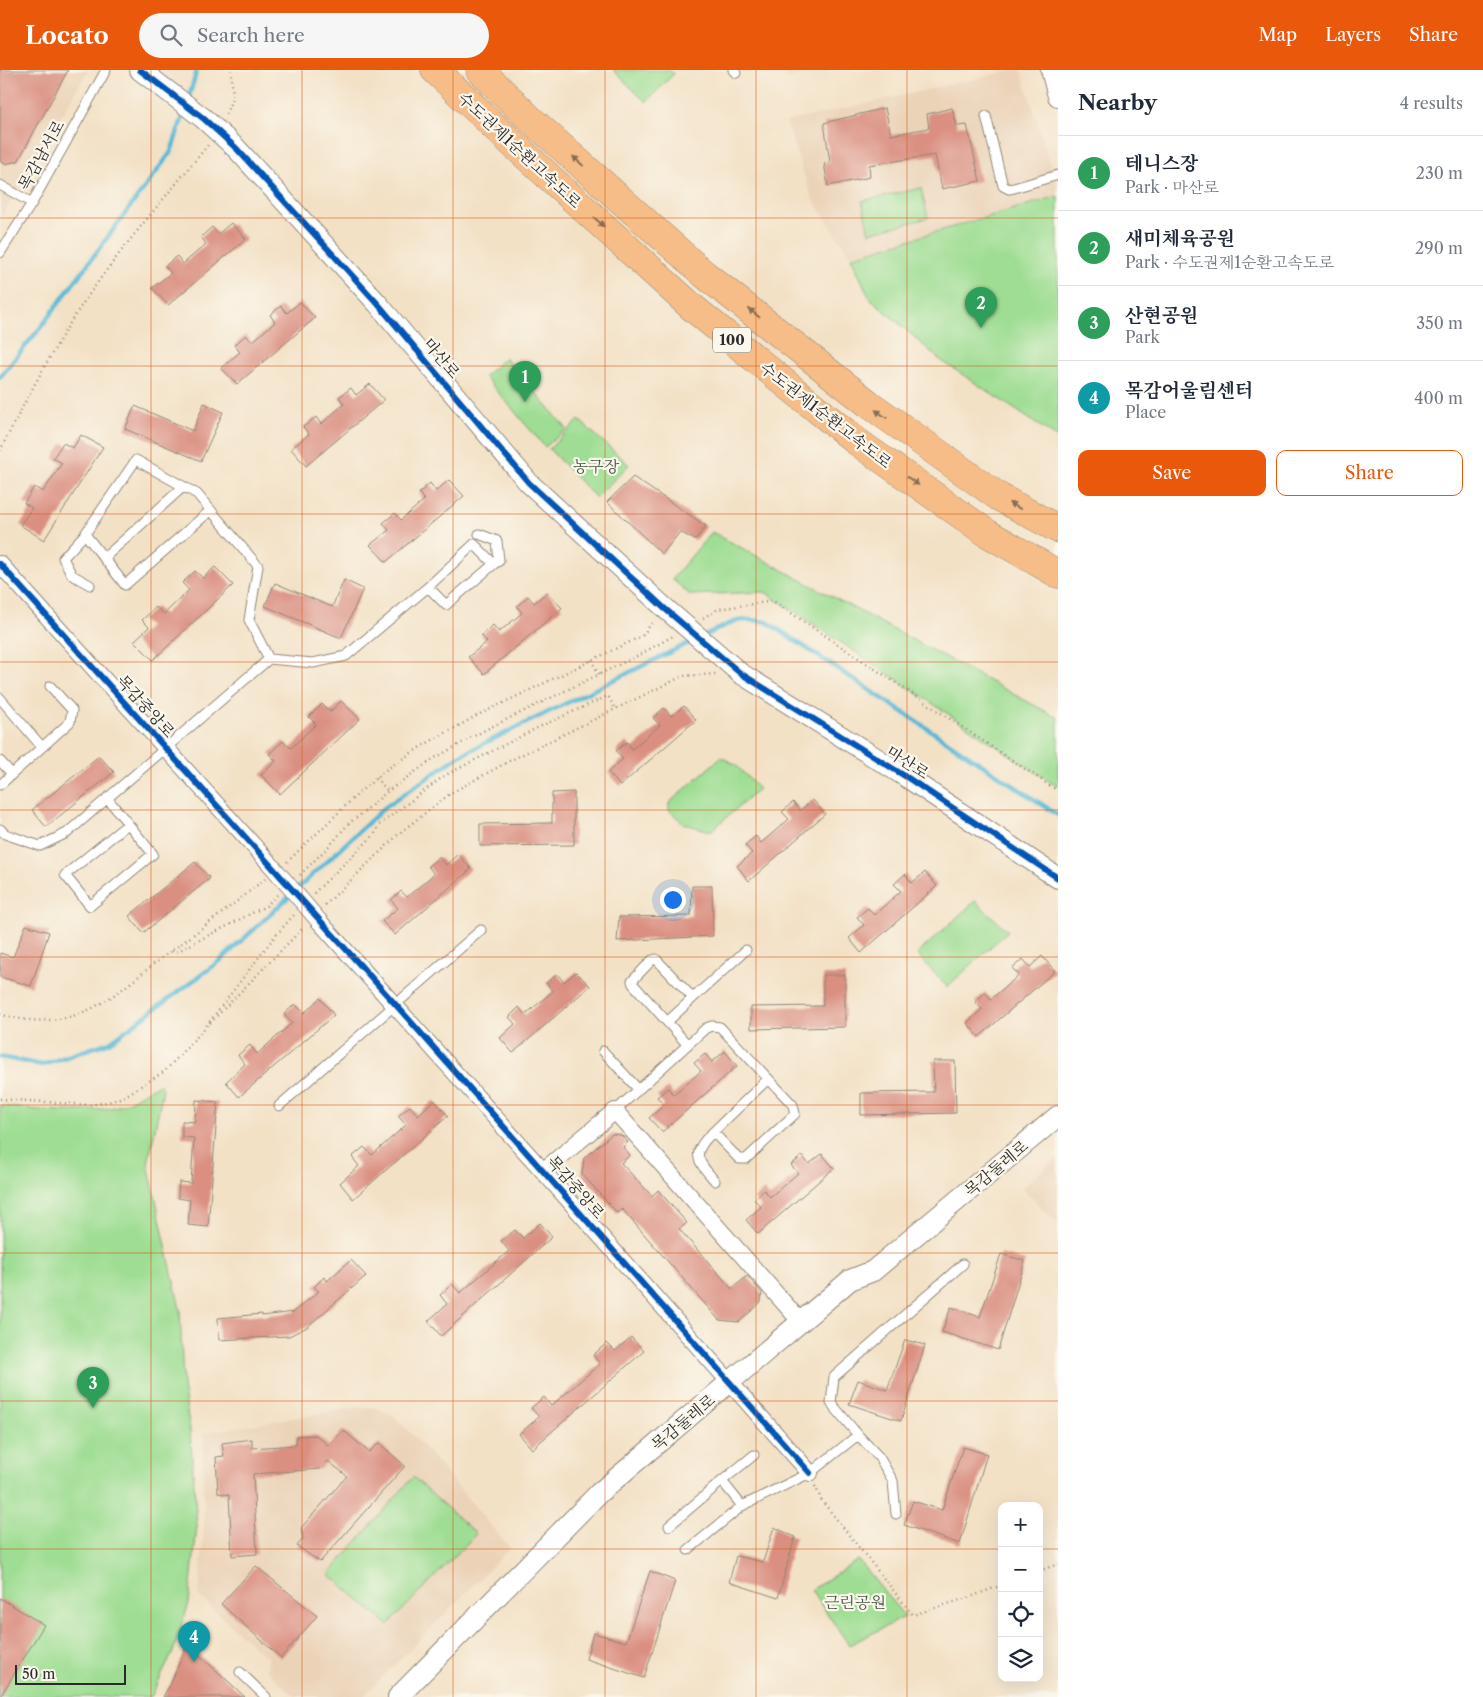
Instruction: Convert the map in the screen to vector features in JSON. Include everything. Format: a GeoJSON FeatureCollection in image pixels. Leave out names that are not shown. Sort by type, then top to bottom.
{"type":"FeatureCollection","features":[{"type":"Feature","properties":{"kind":"highway","name":"수도권제1순환고속도로"},"geometry":{"type":"LineString","coordinates":[[435,70],[692,308],[856,441],[986,533],[1058,574]]}},
{"type":"Feature","properties":{"kind":"highway","name":"수도권제1순환고속도로"},"geometry":{"type":"LineString","coordinates":[[480,70],[529,118],[704,274],[868,404],[999,497],[1058,529]]}},
{"type":"Feature","properties":{"kind":"street"},"geometry":{"type":"LineString","coordinates":[[1051,70],[1058,96]]}},
{"type":"Feature","properties":{"kind":"street","name":"마산로"},"geometry":{"type":"LineString","coordinates":[[145,73],[203,118],[236,148],[378,304],[529,483],[665,608],[740,673],[908,778],[1058,878]]}},
{"type":"Feature","properties":{"kind":"street","name":"목감중앙로"},"geometry":{"type":"LineString","coordinates":[[0,564],[275,869],[315,918],[396,1005],[810,1473]]}},
{"type":"Feature","properties":{"kind":"street"},"geometry":{"type":"LineString","coordinates":[[615,1111],[800,1321]]}},
{"type":"Feature","properties":{"kind":"street","name":"목감중앙로"},"geometry":{"type":"LineString","coordinates":[[543,1171],[615,1111]]}},
{"type":"Feature","properties":{"kind":"street","name":"목감둘레로"},"geometry":{"type":"LineString","coordinates":[[398,1697],[599,1493],[800,1321],[850,1280],[873,1270],[1058,1116]]}},
{"type":"Feature","properties":{"kind":"lane","name":"목감남서로"},"geometry":{"type":"LineString","coordinates":[[0,254],[32,203],[106,70]]}},
{"type":"Feature","properties":{"kind":"lane"},"geometry":{"type":"LineString","coordinates":[[986,116],[1004,186],[1009,189],[1014,188],[1058,175]]}},
{"type":"Feature","properties":{"kind":"lane"},"geometry":{"type":"LineString","coordinates":[[0,185],[32,203]]}},
{"type":"Feature","properties":{"kind":"lane"},"geometry":{"type":"LineString","coordinates":[[90,585],[72,575],[63,558],[85,534],[136,460],[197,494],[258,566],[249,620],[268,659]]}},
{"type":"Feature","properties":{"kind":"lane"},"geometry":{"type":"LineString","coordinates":[[104,558],[183,486]]}},
{"type":"Feature","properties":{"kind":"lane"},"geometry":{"type":"LineString","coordinates":[[85,534],[125,585],[211,510]]}},
{"type":"Feature","properties":{"kind":"lane"},"geometry":{"type":"LineString","coordinates":[[428,586],[446,605],[499,561],[497,541],[478,534]]}},
{"type":"Feature","properties":{"kind":"lane"},"geometry":{"type":"LineString","coordinates":[[0,829],[5,834],[40,846],[67,833],[268,659],[314,663],[346,656],[474,544],[494,564]]}},
{"type":"Feature","properties":{"kind":"lane"},"geometry":{"type":"LineString","coordinates":[[0,785],[70,722],[72,710],[50,686]]}},
{"type":"Feature","properties":{"kind":"lane"},"geometry":{"type":"LineString","coordinates":[[0,698],[42,747]]}},
{"type":"Feature","properties":{"kind":"lane"},"geometry":{"type":"LineString","coordinates":[[0,761],[12,774]]}},
{"type":"Feature","properties":{"kind":"lane"},"geometry":{"type":"LineString","coordinates":[[107,798],[153,854],[90,906],[65,875],[128,824]]}},
{"type":"Feature","properties":{"kind":"lane"},"geometry":{"type":"LineString","coordinates":[[278,1106],[481,930]]}},
{"type":"Feature","properties":{"kind":"lane"},"geometry":{"type":"LineString","coordinates":[[667,1022],[746,950]]}},
{"type":"Feature","properties":{"kind":"lane"},"geometry":{"type":"LineString","coordinates":[[687,1044],[632,981],[633,978],[656,959],[693,998]]}},
{"type":"Feature","properties":{"kind":"lane"},"geometry":{"type":"LineString","coordinates":[[615,1111],[706,1028],[712,1026],[720,1027],[792,1105],[795,1114],[746,1159],[739,1159],[713,1132]]}},
{"type":"Feature","properties":{"kind":"lane"},"geometry":{"type":"LineString","coordinates":[[604,1051],[638,1089]]}},
{"type":"Feature","properties":{"kind":"lane"},"geometry":{"type":"LineString","coordinates":[[715,1181],[701,1165],[698,1154],[701,1143],[768,1079]]}},
{"type":"Feature","properties":{"kind":"lane"},"geometry":{"type":"LineString","coordinates":[[896,1514],[893,1481],[879,1457],[831,1403],[834,1377],[963,1264]]}},
{"type":"Feature","properties":{"kind":"lane"},"geometry":{"type":"LineString","coordinates":[[688,1550],[742,1506],[810,1473],[858,1435]]}},
{"type":"Feature","properties":{"kind":"lane"},"geometry":{"type":"LineString","coordinates":[[669,1526],[754,1454]]}},
{"type":"Feature","properties":{"kind":"lane"},"geometry":{"type":"LineString","coordinates":[[722,1481],[742,1506]]}},
{"type":"Feature","properties":{"kind":"lane"},"geometry":{"type":"LineString","coordinates":[[240,1672],[266,1697]]}},
{"type":"Feature","properties":{"kind":"path"},"geometry":{"type":"LineString","coordinates":[[0,451],[25,402],[68,327],[118,256],[219,132],[233,96],[231,70]]}},
{"type":"Feature","properties":{"kind":"path"},"geometry":{"type":"LineString","coordinates":[[701,620],[718,610],[773,601],[1058,791]]}},
{"type":"Feature","properties":{"kind":"path"},"geometry":{"type":"LineString","coordinates":[[0,1014],[27,1021],[43,1021],[68,1018],[104,1002],[298,853],[376,778],[422,746],[480,714],[642,636],[665,608]]}},
{"type":"Feature","properties":{"kind":"path"},"geometry":{"type":"LineString","coordinates":[[295,879],[316,860],[349,823],[388,791],[433,759],[485,730],[599,675],[676,635]]}},
{"type":"Feature","properties":{"kind":"path"},"geometry":{"type":"LineString","coordinates":[[591,660],[599,675]]}},
{"type":"Feature","properties":{"kind":"path"},"geometry":{"type":"LineString","coordinates":[[183,1052],[402,830],[451,793],[513,759],[683,676],[740,673]]}},
{"type":"Feature","properties":{"kind":"path"},"geometry":{"type":"LineString","coordinates":[[608,696],[616,710]]}},
{"type":"Feature","properties":{"kind":"path"},"geometry":{"type":"LineString","coordinates":[[376,778],[388,791]]}},
{"type":"Feature","properties":{"kind":"path"},"geometry":{"type":"LineString","coordinates":[[172,951],[176,952],[266,906],[281,892]]}},
{"type":"Feature","properties":{"kind":"path"},"geometry":{"type":"LineString","coordinates":[[810,1473],[822,1500],[913,1615],[998,1587]]}},
{"type":"Feature","properties":{"kind":"path"},"geometry":{"type":"LineString","coordinates":[[1043,1570],[1058,1564]]}},
{"type":"Feature","properties":{"kind":"shaded area"},"geometry":{"type":"Polygon","coordinates":[[[0,70],[88,70],[0,219],[0,70]]]}},
{"type":"Feature","properties":{"kind":"shaded area"},"geometry":{"type":"Polygon","coordinates":[[[782,70],[829,70],[787,79],[782,70]]]}},
{"type":"Feature","properties":{"kind":"shaded area"},"geometry":{"type":"Polygon","coordinates":[[[1014,70],[1021,70],[1058,189],[1058,196],[851,257],[812,198],[786,122],[1014,70]]]}},
{"type":"Feature","properties":{"kind":"shaded area"},"geometry":{"type":"Polygon","coordinates":[[[1058,1157],[1058,1224],[1022,1188],[1058,1157]]]}},
{"type":"Feature","properties":{"kind":"shaded area"},"geometry":{"type":"Polygon","coordinates":[[[358,1407],[375,1408],[393,1415],[430,1454],[510,1548],[363,1697],[295,1697],[267,1671],[268,1659],[199,1596],[204,1529],[203,1433],[358,1407]]]}},
{"type":"Feature","properties":{"kind":"green space"},"geometry":{"type":"Polygon","coordinates":[[[613,70],[669,70],[674,74],[646,102],[613,70]]]}},
{"type":"Feature","properties":{"kind":"green space"},"geometry":{"type":"Polygon","coordinates":[[[921,188],[928,218],[869,233],[862,201],[921,188]]]}},
{"type":"Feature","properties":{"kind":"green space"},"geometry":{"type":"Polygon","coordinates":[[[1058,196],[1058,438],[939,359],[869,297],[851,257],[1058,196]]]}},
{"type":"Feature","properties":{"kind":"green space"},"geometry":{"type":"Polygon","coordinates":[[[505,358],[567,429],[545,447],[484,376],[505,358]]]}},
{"type":"Feature","properties":{"kind":"green space","name":"농구장"},"geometry":{"type":"Polygon","coordinates":[[[579,420],[629,465],[596,498],[549,449],[579,420]]]}},
{"type":"Feature","properties":{"kind":"green space"},"geometry":{"type":"Polygon","coordinates":[[[712,532],[1058,718],[1058,787],[765,592],[690,595],[672,579],[712,532]]]}},
{"type":"Feature","properties":{"kind":"green space"},"geometry":{"type":"Polygon","coordinates":[[[721,757],[736,765],[759,789],[711,831],[684,824],[669,810],[669,803],[721,757]]]}},
{"type":"Feature","properties":{"kind":"green space"},"geometry":{"type":"Polygon","coordinates":[[[975,901],[1008,931],[947,987],[917,954],[975,901]]]}},
{"type":"Feature","properties":{"kind":"green space"},"geometry":{"type":"Polygon","coordinates":[[[159,1084],[163,1089],[148,1164],[180,1309],[183,1386],[190,1430],[197,1526],[189,1603],[173,1652],[151,1697],[0,1697],[0,1106],[64,1111],[98,1110],[126,1103],[159,1084]]]}},
{"type":"Feature","properties":{"kind":"green space"},"geometry":{"type":"Polygon","coordinates":[[[413,1477],[476,1534],[388,1625],[329,1574],[413,1477]]]}},
{"type":"Feature","properties":{"kind":"green space","name":"근린공원"},"geometry":{"type":"Polygon","coordinates":[[[858,1560],[905,1617],[849,1645],[811,1590],[858,1560]]]}},
{"type":"Feature","properties":{"kind":"building"},"geometry":{"type":"Polygon","coordinates":[[[0,70],[68,70],[18,161],[5,164],[0,161],[0,70]]]}},
{"type":"Feature","properties":{"kind":"building"},"geometry":{"type":"Polygon","coordinates":[[[885,108],[891,135],[929,128],[927,114],[952,108],[957,126],[967,125],[980,181],[942,189],[935,155],[869,165],[870,177],[828,186],[824,163],[830,162],[824,123],[885,108]]]}},
{"type":"Feature","properties":{"kind":"building"},"geometry":{"type":"Polygon","coordinates":[[[231,223],[246,239],[168,305],[152,288],[171,273],[165,266],[177,256],[183,264],[206,244],[201,237],[212,227],[218,234],[231,223]]]}},
{"type":"Feature","properties":{"kind":"building"},"geometry":{"type":"Polygon","coordinates":[[[300,302],[315,318],[237,384],[221,368],[240,352],[234,345],[246,335],[252,342],[275,322],[270,315],[281,306],[287,313],[300,302]]]}},
{"type":"Feature","properties":{"kind":"building"},"geometry":{"type":"Polygon","coordinates":[[[370,384],[384,400],[306,466],[291,449],[309,434],[303,427],[316,417],[321,424],[344,404],[339,397],[351,388],[356,395],[370,384]]]}},
{"type":"Feature","properties":{"kind":"building"},"geometry":{"type":"Polygon","coordinates":[[[204,403],[223,412],[201,461],[125,429],[135,406],[193,431],[204,403]]]}},
{"type":"Feature","properties":{"kind":"building"},"geometry":{"type":"Polygon","coordinates":[[[81,435],[103,447],[44,540],[20,525],[32,508],[24,503],[34,487],[43,492],[62,463],[53,458],[63,443],[73,448],[81,435]]]}},
{"type":"Feature","properties":{"kind":"building"},"geometry":{"type":"Polygon","coordinates":[[[633,477],[706,526],[695,540],[680,532],[662,554],[607,502],[633,477]]]}},
{"type":"Feature","properties":{"kind":"building"},"geometry":{"type":"Polygon","coordinates":[[[449,480],[464,496],[386,562],[370,545],[389,530],[383,523],[395,513],[401,520],[424,500],[419,493],[430,483],[436,491],[449,480]]]}},
{"type":"Feature","properties":{"kind":"building"},"geometry":{"type":"Polygon","coordinates":[[[215,567],[233,585],[153,660],[134,641],[149,627],[142,620],[156,607],[164,614],[189,590],[182,583],[195,571],[203,578],[215,567]]]}},
{"type":"Feature","properties":{"kind":"building"},"geometry":{"type":"Polygon","coordinates":[[[344,580],[363,589],[341,638],[265,606],[275,583],[332,607],[344,580]]]}},
{"type":"Feature","properties":{"kind":"building"},"geometry":{"type":"Polygon","coordinates":[[[547,592],[562,608],[484,674],[468,657],[487,642],[481,635],[493,625],[499,632],[522,613],[517,606],[528,596],[534,603],[547,592]]]}},
{"type":"Feature","properties":{"kind":"building"},"geometry":{"type":"Polygon","coordinates":[[[341,701],[360,719],[280,794],[261,775],[276,761],[269,754],[283,741],[291,748],[316,724],[309,717],[322,704],[330,712],[341,701]]]}},
{"type":"Feature","properties":{"kind":"building"},"geometry":{"type":"Polygon","coordinates":[[[684,706],[696,720],[620,786],[608,772],[623,759],[616,751],[627,742],[632,749],[660,725],[653,718],[664,708],[671,716],[684,706]]]}},
{"type":"Feature","properties":{"kind":"building"},"geometry":{"type":"Polygon","coordinates":[[[99,756],[114,772],[46,827],[32,810],[99,756]]]}},
{"type":"Feature","properties":{"kind":"building"},"geometry":{"type":"Polygon","coordinates":[[[574,792],[574,845],[480,846],[480,824],[552,823],[552,793],[574,792]]]}},
{"type":"Feature","properties":{"kind":"building"},"geometry":{"type":"Polygon","coordinates":[[[813,800],[825,814],[749,881],[737,866],[752,853],[745,845],[756,836],[761,843],[789,819],[782,812],[793,802],[800,810],[813,800]]]}},
{"type":"Feature","properties":{"kind":"building"},"geometry":{"type":"Polygon","coordinates":[[[458,854],[471,869],[395,935],[382,921],[398,908],[391,900],[401,891],[407,897],[434,874],[428,866],[439,857],[446,865],[458,854]]]}},
{"type":"Feature","properties":{"kind":"building"},"geometry":{"type":"Polygon","coordinates":[[[195,862],[210,878],[143,933],[129,916],[195,862]]]}},
{"type":"Feature","properties":{"kind":"building"},"geometry":{"type":"Polygon","coordinates":[[[925,872],[937,886],[861,953],[849,938],[864,925],[857,917],[868,908],[874,915],[901,891],[894,884],[905,874],[912,883],[925,872]]]}},
{"type":"Feature","properties":{"kind":"building"},"geometry":{"type":"Polygon","coordinates":[[[692,886],[712,886],[713,936],[617,941],[619,917],[691,916],[692,886]]]}},
{"type":"Feature","properties":{"kind":"building"},"geometry":{"type":"Polygon","coordinates":[[[26,925],[49,932],[31,986],[0,977],[0,953],[13,957],[26,925]]]}},
{"type":"Feature","properties":{"kind":"building"},"geometry":{"type":"Polygon","coordinates":[[[1042,956],[1055,971],[979,1037],[967,1023],[982,1009],[975,1002],[985,992],[991,999],[1019,975],[1012,968],[1023,959],[1030,967],[1042,956]]]}},
{"type":"Feature","properties":{"kind":"building"},"geometry":{"type":"Polygon","coordinates":[[[576,972],[590,986],[513,1053],[500,1038],[515,1024],[509,1017],[519,1007],[525,1015],[553,991],[546,983],[557,974],[564,982],[576,972]]]}},
{"type":"Feature","properties":{"kind":"building"},"geometry":{"type":"Polygon","coordinates":[[[823,975],[845,975],[845,1027],[751,1029],[751,1007],[823,1006],[823,975]]]}},
{"type":"Feature","properties":{"kind":"building"},"geometry":{"type":"Polygon","coordinates":[[[320,998],[334,1015],[239,1097],[226,1082],[245,1064],[238,1055],[250,1045],[257,1054],[292,1023],[284,1014],[295,1004],[304,1013],[320,998]]]}},
{"type":"Feature","properties":{"kind":"building"},"geometry":{"type":"Polygon","coordinates":[[[725,1051],[737,1066],[662,1132],[649,1118],[664,1105],[657,1097],[668,1088],[673,1095],[701,1071],[694,1063],[705,1054],[712,1062],[725,1051]]]}},
{"type":"Feature","properties":{"kind":"building"},"geometry":{"type":"Polygon","coordinates":[[[933,1061],[955,1061],[956,1113],[861,1115],[861,1093],[934,1092],[933,1061]]]}},
{"type":"Feature","properties":{"kind":"building"},"geometry":{"type":"Polygon","coordinates":[[[196,1100],[218,1102],[208,1227],[188,1225],[190,1200],[178,1198],[179,1182],[191,1183],[194,1138],[182,1137],[182,1121],[195,1122],[196,1100]]]}},
{"type":"Feature","properties":{"kind":"building"},"geometry":{"type":"Polygon","coordinates":[[[434,1100],[448,1116],[353,1199],[340,1183],[359,1166],[352,1157],[364,1147],[372,1155],[406,1125],[398,1116],[410,1106],[418,1115],[434,1100]]]}},
{"type":"Feature","properties":{"kind":"building"},"geometry":{"type":"Polygon","coordinates":[[[612,1134],[621,1135],[628,1142],[623,1147],[630,1155],[621,1163],[652,1196],[658,1190],[687,1223],[679,1229],[732,1289],[747,1276],[762,1293],[761,1302],[739,1322],[719,1320],[622,1209],[617,1213],[582,1174],[584,1158],[612,1134]]]}},
{"type":"Feature","properties":{"kind":"building"},"geometry":{"type":"Polygon","coordinates":[[[822,1154],[834,1168],[758,1234],[746,1220],[761,1207],[754,1199],[764,1190],[770,1197],[798,1173],[791,1165],[802,1156],[809,1164],[822,1154]]]}},
{"type":"Feature","properties":{"kind":"building"},"geometry":{"type":"Polygon","coordinates":[[[540,1223],[552,1237],[441,1336],[428,1321],[447,1304],[440,1295],[452,1284],[460,1293],[509,1251],[501,1241],[515,1230],[523,1238],[540,1223]]]}},
{"type":"Feature","properties":{"kind":"building"},"geometry":{"type":"Polygon","coordinates":[[[1001,1254],[1025,1261],[998,1350],[942,1332],[951,1307],[980,1317],[1001,1254]]]}},
{"type":"Feature","properties":{"kind":"building"},"geometry":{"type":"Polygon","coordinates":[[[351,1260],[366,1276],[307,1327],[289,1336],[219,1340],[218,1318],[294,1312],[319,1291],[314,1287],[324,1277],[327,1281],[351,1260]]]}},
{"type":"Feature","properties":{"kind":"building"},"geometry":{"type":"Polygon","coordinates":[[[631,1337],[644,1351],[532,1449],[519,1434],[539,1417],[531,1408],[544,1397],[551,1406],[600,1364],[593,1355],[607,1343],[615,1351],[631,1337]]]}},
{"type":"Feature","properties":{"kind":"building"},"geometry":{"type":"Polygon","coordinates":[[[905,1340],[925,1345],[901,1421],[849,1404],[858,1380],[887,1390],[905,1340]]]}},
{"type":"Feature","properties":{"kind":"building"},"geometry":{"type":"Polygon","coordinates":[[[343,1430],[369,1452],[379,1443],[405,1466],[320,1562],[297,1546],[303,1539],[301,1528],[347,1476],[328,1461],[320,1469],[253,1474],[257,1554],[232,1556],[229,1495],[218,1493],[216,1457],[224,1456],[222,1443],[252,1439],[252,1448],[296,1445],[296,1436],[316,1435],[329,1446],[343,1430]]]}},
{"type":"Feature","properties":{"kind":"building"},"geometry":{"type":"Polygon","coordinates":[[[963,1447],[987,1454],[960,1544],[904,1525],[913,1501],[942,1510],[963,1447]]]}},
{"type":"Feature","properties":{"kind":"building"},"geometry":{"type":"Polygon","coordinates":[[[774,1527],[795,1537],[778,1598],[729,1582],[736,1556],[763,1562],[774,1527]]]}},
{"type":"Feature","properties":{"kind":"building"},"geometry":{"type":"Polygon","coordinates":[[[256,1566],[317,1616],[281,1658],[221,1604],[256,1566]]]}},
{"type":"Feature","properties":{"kind":"building"},"geometry":{"type":"Polygon","coordinates":[[[650,1571],[675,1581],[644,1678],[586,1659],[593,1633],[626,1642],[650,1571]]]}},
{"type":"Feature","properties":{"kind":"building"},"geometry":{"type":"Polygon","coordinates":[[[0,1598],[44,1625],[0,1697],[0,1598]]]}},
{"type":"Feature","properties":{"kind":"building"},"geometry":{"type":"Polygon","coordinates":[[[187,1644],[245,1697],[163,1697],[171,1683],[187,1644]]]}},
{"type":"Feature","properties":{"kind":"waterway"},"geometry":{"type":"LineString","coordinates":[[188,100],[197,70]]}},
{"type":"Feature","properties":{"kind":"waterway"},"geometry":{"type":"LineString","coordinates":[[0,377],[41,327],[171,152],[185,110]]}},
{"type":"Feature","properties":{"kind":"waterway"},"geometry":{"type":"LineString","coordinates":[[705,636],[721,627],[741,620],[767,622],[1058,815]]}},
{"type":"Feature","properties":{"kind":"waterway"},"geometry":{"type":"LineString","coordinates":[[0,1057],[42,1065],[110,1042],[220,961],[384,808],[459,756],[693,641]]}},
{"type":"Feature","properties":{"kind":"cycle path"},"geometry":{"type":"LineString","coordinates":[[140,70],[203,118],[236,148],[378,304],[529,483],[664,608],[740,673],[908,778],[1058,878]]}},
{"type":"Feature","properties":{"kind":"cycle path"},"geometry":{"type":"LineString","coordinates":[[0,564],[396,1005],[810,1473]]}},
{"type":"Feature","properties":{"kind":"place","name":"새미체육공원"},"geometry":{"type":"Point","coordinates":[981,328]}},
{"type":"Feature","properties":{"kind":"place","name":"테니스장"},"geometry":{"type":"Point","coordinates":[525,402]}},
{"type":"Feature","properties":{"kind":"place","name":"산현공원"},"geometry":{"type":"Point","coordinates":[93,1408]}},
{"type":"Feature","properties":{"kind":"place","name":"목감어울림센터"},"geometry":{"type":"Point","coordinates":[194,1662]}}]}
